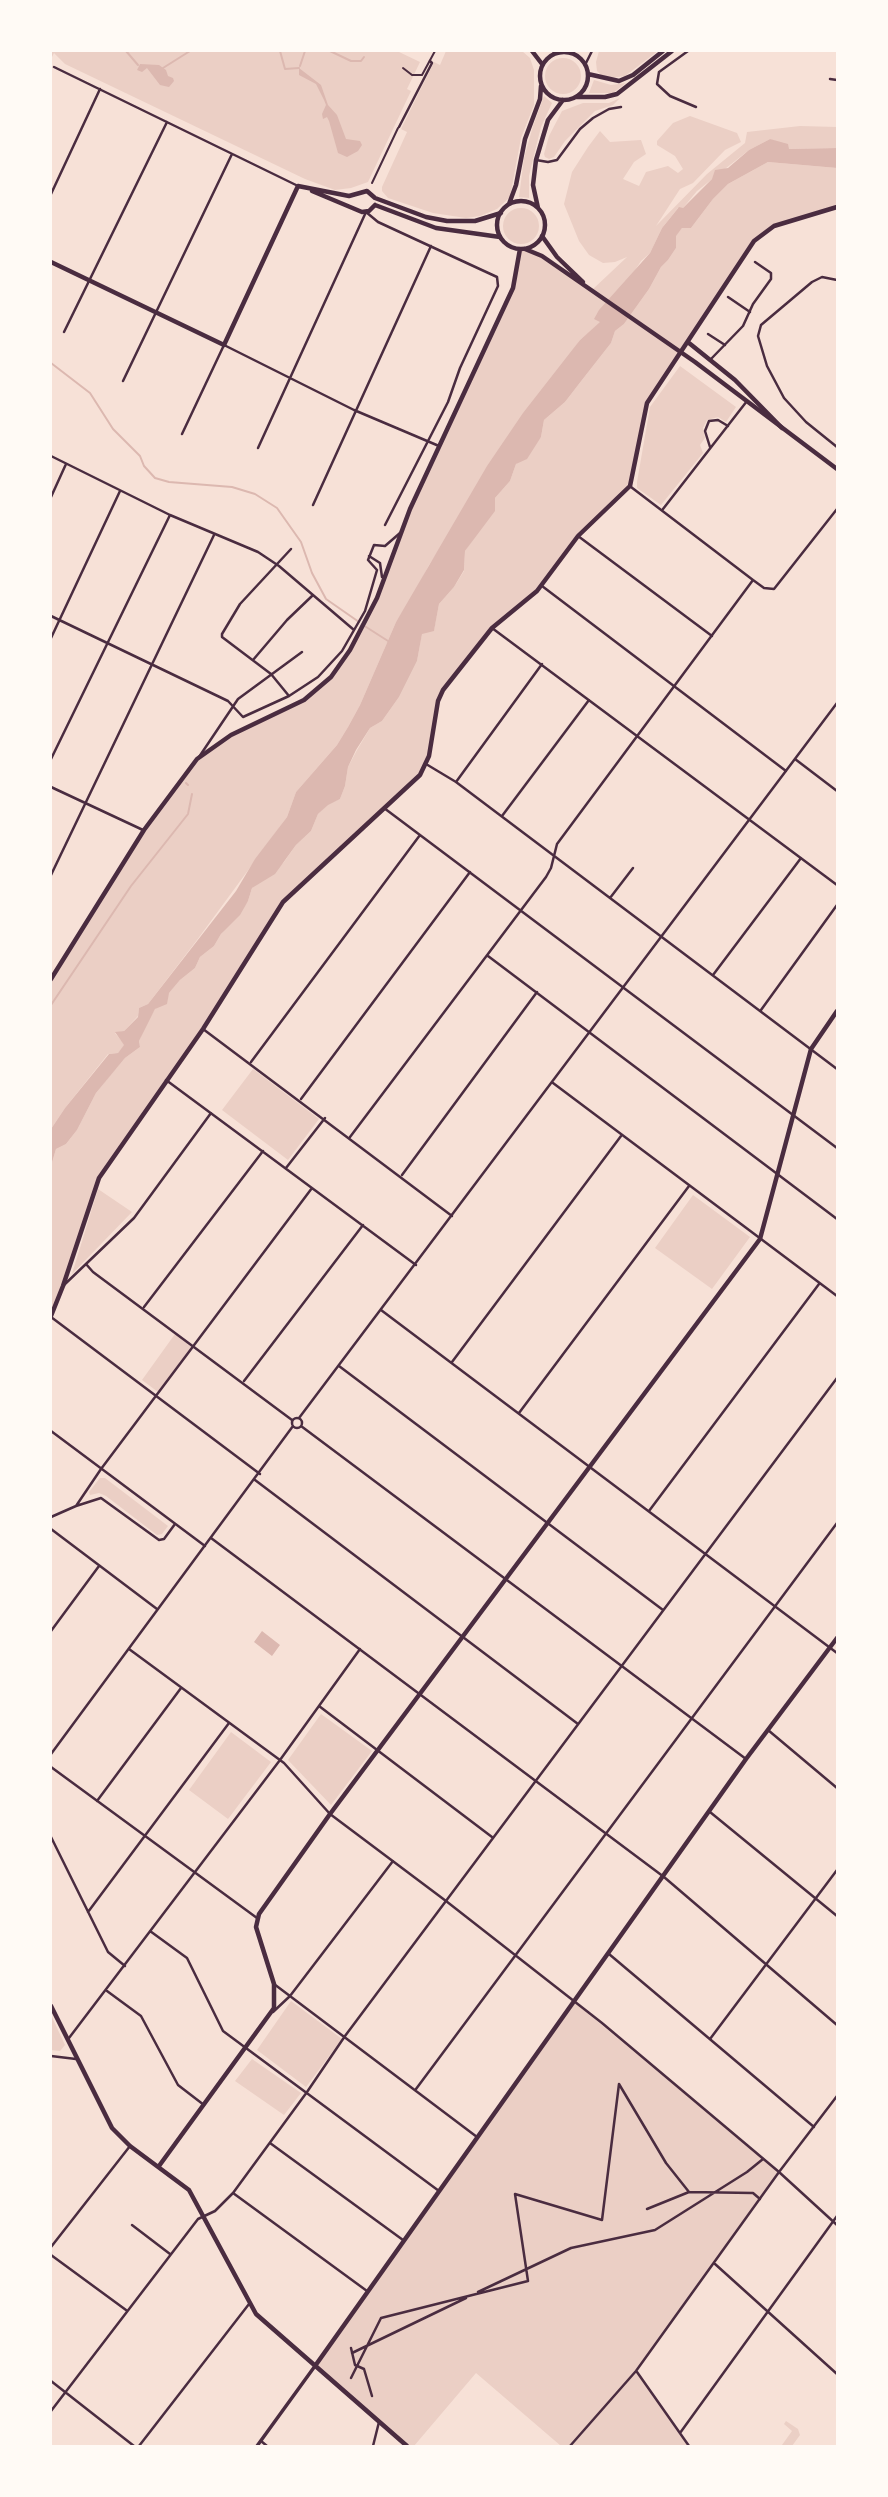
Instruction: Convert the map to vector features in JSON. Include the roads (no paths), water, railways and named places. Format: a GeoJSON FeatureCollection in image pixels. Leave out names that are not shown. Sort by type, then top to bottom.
{"type":"FeatureCollection","features":[{"type":"Feature","properties":{"kind":"main road"},"geometry":{"type":"LineString","coordinates":[[532,51],[542,64]]}},
{"type":"Feature","properties":{"kind":"main road"},"geometry":{"type":"LineString","coordinates":[[575,97],[584,89],[588,74],[585,65],[570,51],[556,51],[542,64],[540,99],[525,139],[516,185],[509,204],[501,213],[497,228],[500,237],[509,246],[542,256],[592,290],[695,362],[837,469]]}},
{"type":"Feature","properties":{"kind":"main road"},"geometry":{"type":"LineString","coordinates":[[588,74],[619,81],[633,75],[663,51]]}},
{"type":"Feature","properties":{"kind":"main road"},"geometry":{"type":"LineString","coordinates":[[542,85],[548,94],[563,100],[617,94],[672,51]]}},
{"type":"Feature","properties":{"kind":"main road"},"geometry":{"type":"LineString","coordinates":[[523,249],[537,243],[542,236],[544,219],[538,209],[533,185],[536,160],[548,120],[563,100]]}},
{"type":"Feature","properties":{"kind":"main road"},"geometry":{"type":"LineString","coordinates":[[298,186],[349,196],[368,191],[375,198],[447,221],[475,221],[501,213]]}},
{"type":"Feature","properties":{"kind":"main road"},"geometry":{"type":"LineString","coordinates":[[51,262],[224,345],[298,186]]}},
{"type":"Feature","properties":{"kind":"main road"},"geometry":{"type":"LineString","coordinates":[[298,186],[366,212],[375,205],[375,198]]}},
{"type":"Feature","properties":{"kind":"main road"},"geometry":{"type":"LineString","coordinates":[[356,208],[354,201],[358,193]]}},
{"type":"Feature","properties":{"kind":"main road"},"geometry":{"type":"LineString","coordinates":[[509,204],[527,202],[538,209]]}},
{"type":"Feature","properties":{"kind":"main road"},"geometry":{"type":"LineString","coordinates":[[375,205],[436,228],[500,237]]}},
{"type":"Feature","properties":{"kind":"main road"},"geometry":{"type":"LineString","coordinates":[[51,1317],[99,1178],[203,1029],[287,897],[420,775],[426,764],[440,695],[492,628],[542,586],[578,536],[630,486],[644,408],[754,241],[774,226],[837,207]]}},
{"type":"Feature","properties":{"kind":"main road"},"geometry":{"type":"LineString","coordinates":[[542,236],[557,257],[592,290]]}},
{"type":"Feature","properties":{"kind":"main road"},"geometry":{"type":"LineString","coordinates":[[51,979],[144,830],[197,759],[231,735],[295,705],[319,689],[340,666],[369,616],[401,532],[513,288],[523,249]]}},
{"type":"Feature","properties":{"kind":"main road"},"geometry":{"type":"LineString","coordinates":[[689,342],[735,380],[782,428]]}},
{"type":"Feature","properties":{"kind":"main road"},"geometry":{"type":"LineString","coordinates":[[159,2166],[272,2013],[275,2003],[274,1984],[256,1927],[257,1918],[330,1814],[760,1239],[811,1049],[837,1011]]}},
{"type":"Feature","properties":{"kind":"main road"},"geometry":{"type":"LineString","coordinates":[[315,2366],[746,1759],[837,1638]]}},
{"type":"Feature","properties":{"kind":"main road"},"geometry":{"type":"LineString","coordinates":[[51,2006],[108,2121],[130,2146],[189,2190],[205,2215],[249,2304],[261,2320],[407,2446]]}},
{"type":"Feature","properties":{"kind":"street"},"geometry":{"type":"LineString","coordinates":[[585,65],[592,51]]}},
{"type":"Feature","properties":{"kind":"street"},"geometry":{"type":"LineString","coordinates":[[688,51],[659,72],[657,84],[670,96],[695,107]]}},
{"type":"Feature","properties":{"kind":"street"},"geometry":{"type":"LineString","coordinates":[[399,127],[432,63],[430,61]]}},
{"type":"Feature","properties":{"kind":"street"},"geometry":{"type":"LineString","coordinates":[[54,67],[298,186]]}},
{"type":"Feature","properties":{"kind":"street"},"geometry":{"type":"LineString","coordinates":[[830,79],[837,80]]}},
{"type":"Feature","properties":{"kind":"street"},"geometry":{"type":"LineString","coordinates":[[51,194],[100,89]]}},
{"type":"Feature","properties":{"kind":"street"},"geometry":{"type":"LineString","coordinates":[[536,160],[557,160],[580,129],[593,118],[609,109],[621,107]]}},
{"type":"Feature","properties":{"kind":"street"},"geometry":{"type":"LineString","coordinates":[[64,332],[167,122]]}},
{"type":"Feature","properties":{"kind":"street"},"geometry":{"type":"LineString","coordinates":[[123,381],[232,154]]}},
{"type":"Feature","properties":{"kind":"street"},"geometry":{"type":"LineString","coordinates":[[258,448],[366,212],[378,222],[497,277],[498,286],[460,368],[448,402],[385,525]]}},
{"type":"Feature","properties":{"kind":"street"},"geometry":{"type":"LineString","coordinates":[[313,505],[431,246]]}},
{"type":"Feature","properties":{"kind":"street"},"geometry":{"type":"LineString","coordinates":[[710,360],[743,326],[771,275],[755,262]]}},
{"type":"Feature","properties":{"kind":"street"},"geometry":{"type":"LineString","coordinates":[[837,280],[822,277],[812,282],[761,325],[758,336],[767,366],[784,398],[806,422],[837,447]]}},
{"type":"Feature","properties":{"kind":"street"},"geometry":{"type":"LineString","coordinates":[[728,297],[750,312]]}},
{"type":"Feature","properties":{"kind":"street"},"geometry":{"type":"LineString","coordinates":[[708,334],[725,345]]}},
{"type":"Feature","properties":{"kind":"street"},"geometry":{"type":"LineString","coordinates":[[182,434],[224,345],[354,410],[439,446]]}},
{"type":"Feature","properties":{"kind":"street"},"geometry":{"type":"LineString","coordinates":[[662,510],[747,401]]}},
{"type":"Feature","properties":{"kind":"street"},"geometry":{"type":"LineString","coordinates":[[710,447],[705,431],[709,421],[718,420],[728,426]]}},
{"type":"Feature","properties":{"kind":"street"},"geometry":{"type":"LineString","coordinates":[[51,456],[170,515],[258,552],[356,628]]}},
{"type":"Feature","properties":{"kind":"street"},"geometry":{"type":"LineString","coordinates":[[51,497],[66,464]]}},
{"type":"Feature","properties":{"kind":"street"},"geometry":{"type":"LineString","coordinates":[[630,486],[764,588],[774,589],[837,509]]}},
{"type":"Feature","properties":{"kind":"street"},"geometry":{"type":"LineString","coordinates":[[51,638],[120,491]]}},
{"type":"Feature","properties":{"kind":"street"},"geometry":{"type":"LineString","coordinates":[[51,759],[170,515]]}},
{"type":"Feature","properties":{"kind":"street"},"geometry":{"type":"LineString","coordinates":[[51,616],[228,701],[243,717],[289,696],[330,666],[365,611],[377,570],[369,562],[374,545],[385,546],[401,532]]}},
{"type":"Feature","properties":{"kind":"street"},"geometry":{"type":"LineString","coordinates":[[51,875],[214,535]]}},
{"type":"Feature","properties":{"kind":"street"},"geometry":{"type":"LineString","coordinates":[[578,536],[712,636]]}},
{"type":"Feature","properties":{"kind":"street"},"geometry":{"type":"LineString","coordinates":[[289,696],[271,674],[222,637],[222,634],[240,604],[291,550]]}},
{"type":"Feature","properties":{"kind":"street"},"geometry":{"type":"LineString","coordinates":[[369,556],[380,563],[383,583]]}},
{"type":"Feature","properties":{"kind":"street"},"geometry":{"type":"LineString","coordinates":[[350,1137],[546,877],[557,844],[753,580]]}},
{"type":"Feature","properties":{"kind":"street"},"geometry":{"type":"LineString","coordinates":[[542,586],[786,771]]}},
{"type":"Feature","properties":{"kind":"street"},"geometry":{"type":"LineString","coordinates":[[253,660],[286,620],[312,596]]}},
{"type":"Feature","properties":{"kind":"street"},"geometry":{"type":"LineString","coordinates":[[492,628],[837,885]]}},
{"type":"Feature","properties":{"kind":"street"},"geometry":{"type":"LineString","coordinates":[[197,759],[238,699],[302,652]]}},
{"type":"Feature","properties":{"kind":"street"},"geometry":{"type":"LineString","coordinates":[[456,782],[542,664]]}},
{"type":"Feature","properties":{"kind":"street"},"geometry":{"type":"LineString","coordinates":[[502,816],[589,700]]}},
{"type":"Feature","properties":{"kind":"street"},"geometry":{"type":"LineString","coordinates":[[292,1420],[299,1418],[416,1265],[837,703]]}},
{"type":"Feature","properties":{"kind":"street"},"geometry":{"type":"LineString","coordinates":[[832,710],[837,715]]}},
{"type":"Feature","properties":{"kind":"street"},"geometry":{"type":"LineString","coordinates":[[795,759],[837,791]]}},
{"type":"Feature","properties":{"kind":"street"},"geometry":{"type":"LineString","coordinates":[[426,764],[502,816],[837,1069]]}},
{"type":"Feature","properties":{"kind":"street"},"geometry":{"type":"LineString","coordinates":[[51,787],[144,830]]}},
{"type":"Feature","properties":{"kind":"street"},"geometry":{"type":"LineString","coordinates":[[384,808],[837,1148]]}},
{"type":"Feature","properties":{"kind":"street"},"geometry":{"type":"LineString","coordinates":[[250,1063],[420,835]]}},
{"type":"Feature","properties":{"kind":"street"},"geometry":{"type":"LineString","coordinates":[[713,975],[801,858]]}},
{"type":"Feature","properties":{"kind":"street"},"geometry":{"type":"LineString","coordinates":[[610,898],[633,868]]}},
{"type":"Feature","properties":{"kind":"street"},"geometry":{"type":"LineString","coordinates":[[300,1100],[470,872]]}},
{"type":"Feature","properties":{"kind":"street"},"geometry":{"type":"LineString","coordinates":[[761,1010],[837,905]]}},
{"type":"Feature","properties":{"kind":"street"},"geometry":{"type":"LineString","coordinates":[[487,955],[837,1219]]}},
{"type":"Feature","properties":{"kind":"street"},"geometry":{"type":"LineString","coordinates":[[401,1176],[537,992]]}},
{"type":"Feature","properties":{"kind":"street"},"geometry":{"type":"LineString","coordinates":[[203,1029],[452,1216]]}},
{"type":"Feature","properties":{"kind":"street"},"geometry":{"type":"LineString","coordinates":[[166,1080],[416,1265]]}},
{"type":"Feature","properties":{"kind":"street"},"geometry":{"type":"LineString","coordinates":[[553,1083],[837,1296]]}},
{"type":"Feature","properties":{"kind":"street"},"geometry":{"type":"LineString","coordinates":[[63,1286],[134,1218],[212,1113]]}},
{"type":"Feature","properties":{"kind":"street"},"geometry":{"type":"LineString","coordinates":[[286,1168],[325,1118]]}},
{"type":"Feature","properties":{"kind":"street"},"geometry":{"type":"LineString","coordinates":[[452,1362],[621,1136]]}},
{"type":"Feature","properties":{"kind":"street"},"geometry":{"type":"LineString","coordinates":[[144,1308],[263,1151]]}},
{"type":"Feature","properties":{"kind":"street"},"geometry":{"type":"LineString","coordinates":[[519,1413],[689,1186]]}},
{"type":"Feature","properties":{"kind":"street"},"geometry":{"type":"LineString","coordinates":[[76,1506],[312,1188]]}},
{"type":"Feature","properties":{"kind":"street"},"geometry":{"type":"LineString","coordinates":[[243,1383],[363,1225]]}},
{"type":"Feature","properties":{"kind":"street"},"geometry":{"type":"LineString","coordinates":[[51,1754],[293,1426],[292,1420],[93,1272],[86,1264]]}},
{"type":"Feature","properties":{"kind":"street"},"geometry":{"type":"LineString","coordinates":[[649,1511],[820,1283]]}},
{"type":"Feature","properties":{"kind":"street"},"geometry":{"type":"LineString","coordinates":[[381,1310],[837,1653]]}},
{"type":"Feature","properties":{"kind":"street"},"geometry":{"type":"LineString","coordinates":[[51,1317],[260,1474]]}},
{"type":"Feature","properties":{"kind":"street"},"geometry":{"type":"LineString","coordinates":[[339,1366],[663,1610]]}},
{"type":"Feature","properties":{"kind":"street"},"geometry":{"type":"LineString","coordinates":[[51,2411],[198,2219],[215,2211],[233,2193],[345,2036],[837,1378]]}},
{"type":"Feature","properties":{"kind":"street"},"geometry":{"type":"LineString","coordinates":[[299,1418],[301,1426]]}},
{"type":"Feature","properties":{"kind":"street"},"geometry":{"type":"LineString","coordinates":[[293,1426],[301,1426],[746,1759]]}},
{"type":"Feature","properties":{"kind":"street"},"geometry":{"type":"LineString","coordinates":[[51,1431],[205,1546]]}},
{"type":"Feature","properties":{"kind":"street"},"geometry":{"type":"LineString","coordinates":[[255,1480],[578,1724]]}},
{"type":"Feature","properties":{"kind":"street"},"geometry":{"type":"LineString","coordinates":[[51,1517],[101,1498],[159,1540],[164,1539],[175,1524]]}},
{"type":"Feature","properties":{"kind":"street"},"geometry":{"type":"LineString","coordinates":[[416,2089],[837,1523]]}},
{"type":"Feature","properties":{"kind":"street"},"geometry":{"type":"LineString","coordinates":[[51,1529],[157,1609]]}},
{"type":"Feature","properties":{"kind":"street"},"geometry":{"type":"LineString","coordinates":[[211,1538],[664,1877],[837,2025]]}},
{"type":"Feature","properties":{"kind":"street"},"geometry":{"type":"LineString","coordinates":[[51,1631],[99,1566]]}},
{"type":"Feature","properties":{"kind":"street"},"geometry":{"type":"LineString","coordinates":[[129,1648],[280,1760],[330,1814],[574,2002],[779,2172],[837,2225]]}},
{"type":"Feature","properties":{"kind":"street"},"geometry":{"type":"LineString","coordinates":[[67,2040],[107,1991],[360,1649]]}},
{"type":"Feature","properties":{"kind":"street"},"geometry":{"type":"LineString","coordinates":[[97,1801],[181,1688]]}},
{"type":"Feature","properties":{"kind":"street"},"geometry":{"type":"LineString","coordinates":[[318,1706],[492,1838]]}},
{"type":"Feature","properties":{"kind":"street"},"geometry":{"type":"LineString","coordinates":[[88,1912],[229,1723]]}},
{"type":"Feature","properties":{"kind":"street"},"geometry":{"type":"LineString","coordinates":[[768,1730],[837,1788]]}},
{"type":"Feature","properties":{"kind":"street"},"geometry":{"type":"LineString","coordinates":[[51,1767],[257,1918]]}},
{"type":"Feature","properties":{"kind":"street"},"geometry":{"type":"LineString","coordinates":[[710,1812],[837,1916]]}},
{"type":"Feature","properties":{"kind":"street"},"geometry":{"type":"LineString","coordinates":[[51,1837],[108,1952],[125,1966]]}},
{"type":"Feature","properties":{"kind":"street"},"geometry":{"type":"LineString","coordinates":[[272,2013],[290,1996],[393,1861]]}},
{"type":"Feature","properties":{"kind":"street"},"geometry":{"type":"LineString","coordinates":[[710,2039],[837,1870]]}},
{"type":"Feature","properties":{"kind":"street"},"geometry":{"type":"LineString","coordinates":[[150,1931],[187,1958],[220,2028],[439,2191]]}},
{"type":"Feature","properties":{"kind":"street"},"geometry":{"type":"LineString","coordinates":[[609,1954],[814,2127]]}},
{"type":"Feature","properties":{"kind":"street"},"geometry":{"type":"LineString","coordinates":[[274,1984],[477,2137]]}},
{"type":"Feature","properties":{"kind":"street"},"geometry":{"type":"LineString","coordinates":[[107,1991],[141,2016],[178,2085],[204,2105]]}},
{"type":"Feature","properties":{"kind":"street"},"geometry":{"type":"LineString","coordinates":[[51,2056],[76,2059]]}},
{"type":"Feature","properties":{"kind":"street"},"geometry":{"type":"LineString","coordinates":[[351,2378],[381,2318],[528,2281],[514,2194],[602,2220],[620,2084],[666,2163],[689,2192]]}},
{"type":"Feature","properties":{"kind":"street"},"geometry":{"type":"LineString","coordinates":[[570,2446],[636,2371],[837,2096]]}},
{"type":"Feature","properties":{"kind":"street"},"geometry":{"type":"LineString","coordinates":[[270,2143],[404,2240]]}},
{"type":"Feature","properties":{"kind":"street"},"geometry":{"type":"LineString","coordinates":[[51,2247],[130,2146]]}},
{"type":"Feature","properties":{"kind":"street"},"geometry":{"type":"LineString","coordinates":[[352,2353],[571,2248],[655,2230],[763,2159]]}},
{"type":"Feature","properties":{"kind":"street"},"geometry":{"type":"LineString","coordinates":[[647,2209],[689,2192],[753,2193],[760,2199]]}},
{"type":"Feature","properties":{"kind":"street"},"geometry":{"type":"LineString","coordinates":[[233,2193],[367,2291]]}},
{"type":"Feature","properties":{"kind":"street"},"geometry":{"type":"LineString","coordinates":[[680,2433],[837,2216]]}},
{"type":"Feature","properties":{"kind":"street"},"geometry":{"type":"LineString","coordinates":[[132,2225],[170,2254]]}},
{"type":"Feature","properties":{"kind":"street"},"geometry":{"type":"LineString","coordinates":[[51,2255],[126,2310]]}},
{"type":"Feature","properties":{"kind":"street"},"geometry":{"type":"LineString","coordinates":[[715,2264],[837,2374]]}},
{"type":"Feature","properties":{"kind":"street"},"geometry":{"type":"LineString","coordinates":[[51,2381],[137,2446],[249,2304]]}},
{"type":"Feature","properties":{"kind":"street"},"geometry":{"type":"LineString","coordinates":[[351,2348],[355,2365],[364,2369],[372,2396]]}},
{"type":"Feature","properties":{"kind":"street"},"geometry":{"type":"LineString","coordinates":[[257,2446],[315,2366]]}},
{"type":"Feature","properties":{"kind":"street"},"geometry":{"type":"LineString","coordinates":[[636,2371],[690,2446]]}},
{"type":"Feature","properties":{"kind":"street"},"geometry":{"type":"LineString","coordinates":[[373,2446],[379,2422]]}},
{"type":"Feature","properties":{"kind":"street"},"geometry":{"type":"LineString","coordinates":[[261,2441],[267,2446]]}},
{"type":"Feature","properties":{"kind":"lane"},"geometry":{"type":"LineString","coordinates":[[403,68],[418,76],[425,72],[435,51]]}},
{"type":"Feature","properties":{"kind":"lane"},"geometry":{"type":"LineString","coordinates":[[372,183],[399,127]]}},
{"type":"Feature","properties":{"kind":"waterway"},"geometry":{"type":"LineString","coordinates":[[126,51],[138,65]]}},
{"type":"Feature","properties":{"kind":"waterway"},"geometry":{"type":"LineString","coordinates":[[163,68],[190,51]]}},
{"type":"Feature","properties":{"kind":"waterway"},"geometry":{"type":"LineString","coordinates":[[280,51],[285,69],[299,68]]}},
{"type":"Feature","properties":{"kind":"waterway"},"geometry":{"type":"LineString","coordinates":[[300,66],[305,51]]}},
{"type":"Feature","properties":{"kind":"waterway"},"geometry":{"type":"LineString","coordinates":[[330,51],[351,61],[361,61],[364,57]]}},
{"type":"Feature","properties":{"kind":"waterway"},"geometry":{"type":"LineString","coordinates":[[51,363],[90,393],[113,429],[140,456],[144,466],[155,478],[169,482],[232,487],[255,494],[277,508],[301,542],[312,573],[326,599],[359,622]]}},
{"type":"Feature","properties":{"kind":"waterway"},"geometry":{"type":"LineString","coordinates":[[363,625],[388,641]]}},
{"type":"Feature","properties":{"kind":"waterway"},"geometry":{"type":"LineString","coordinates":[[51,1005],[131,886],[188,814],[192,794]]}}]}
